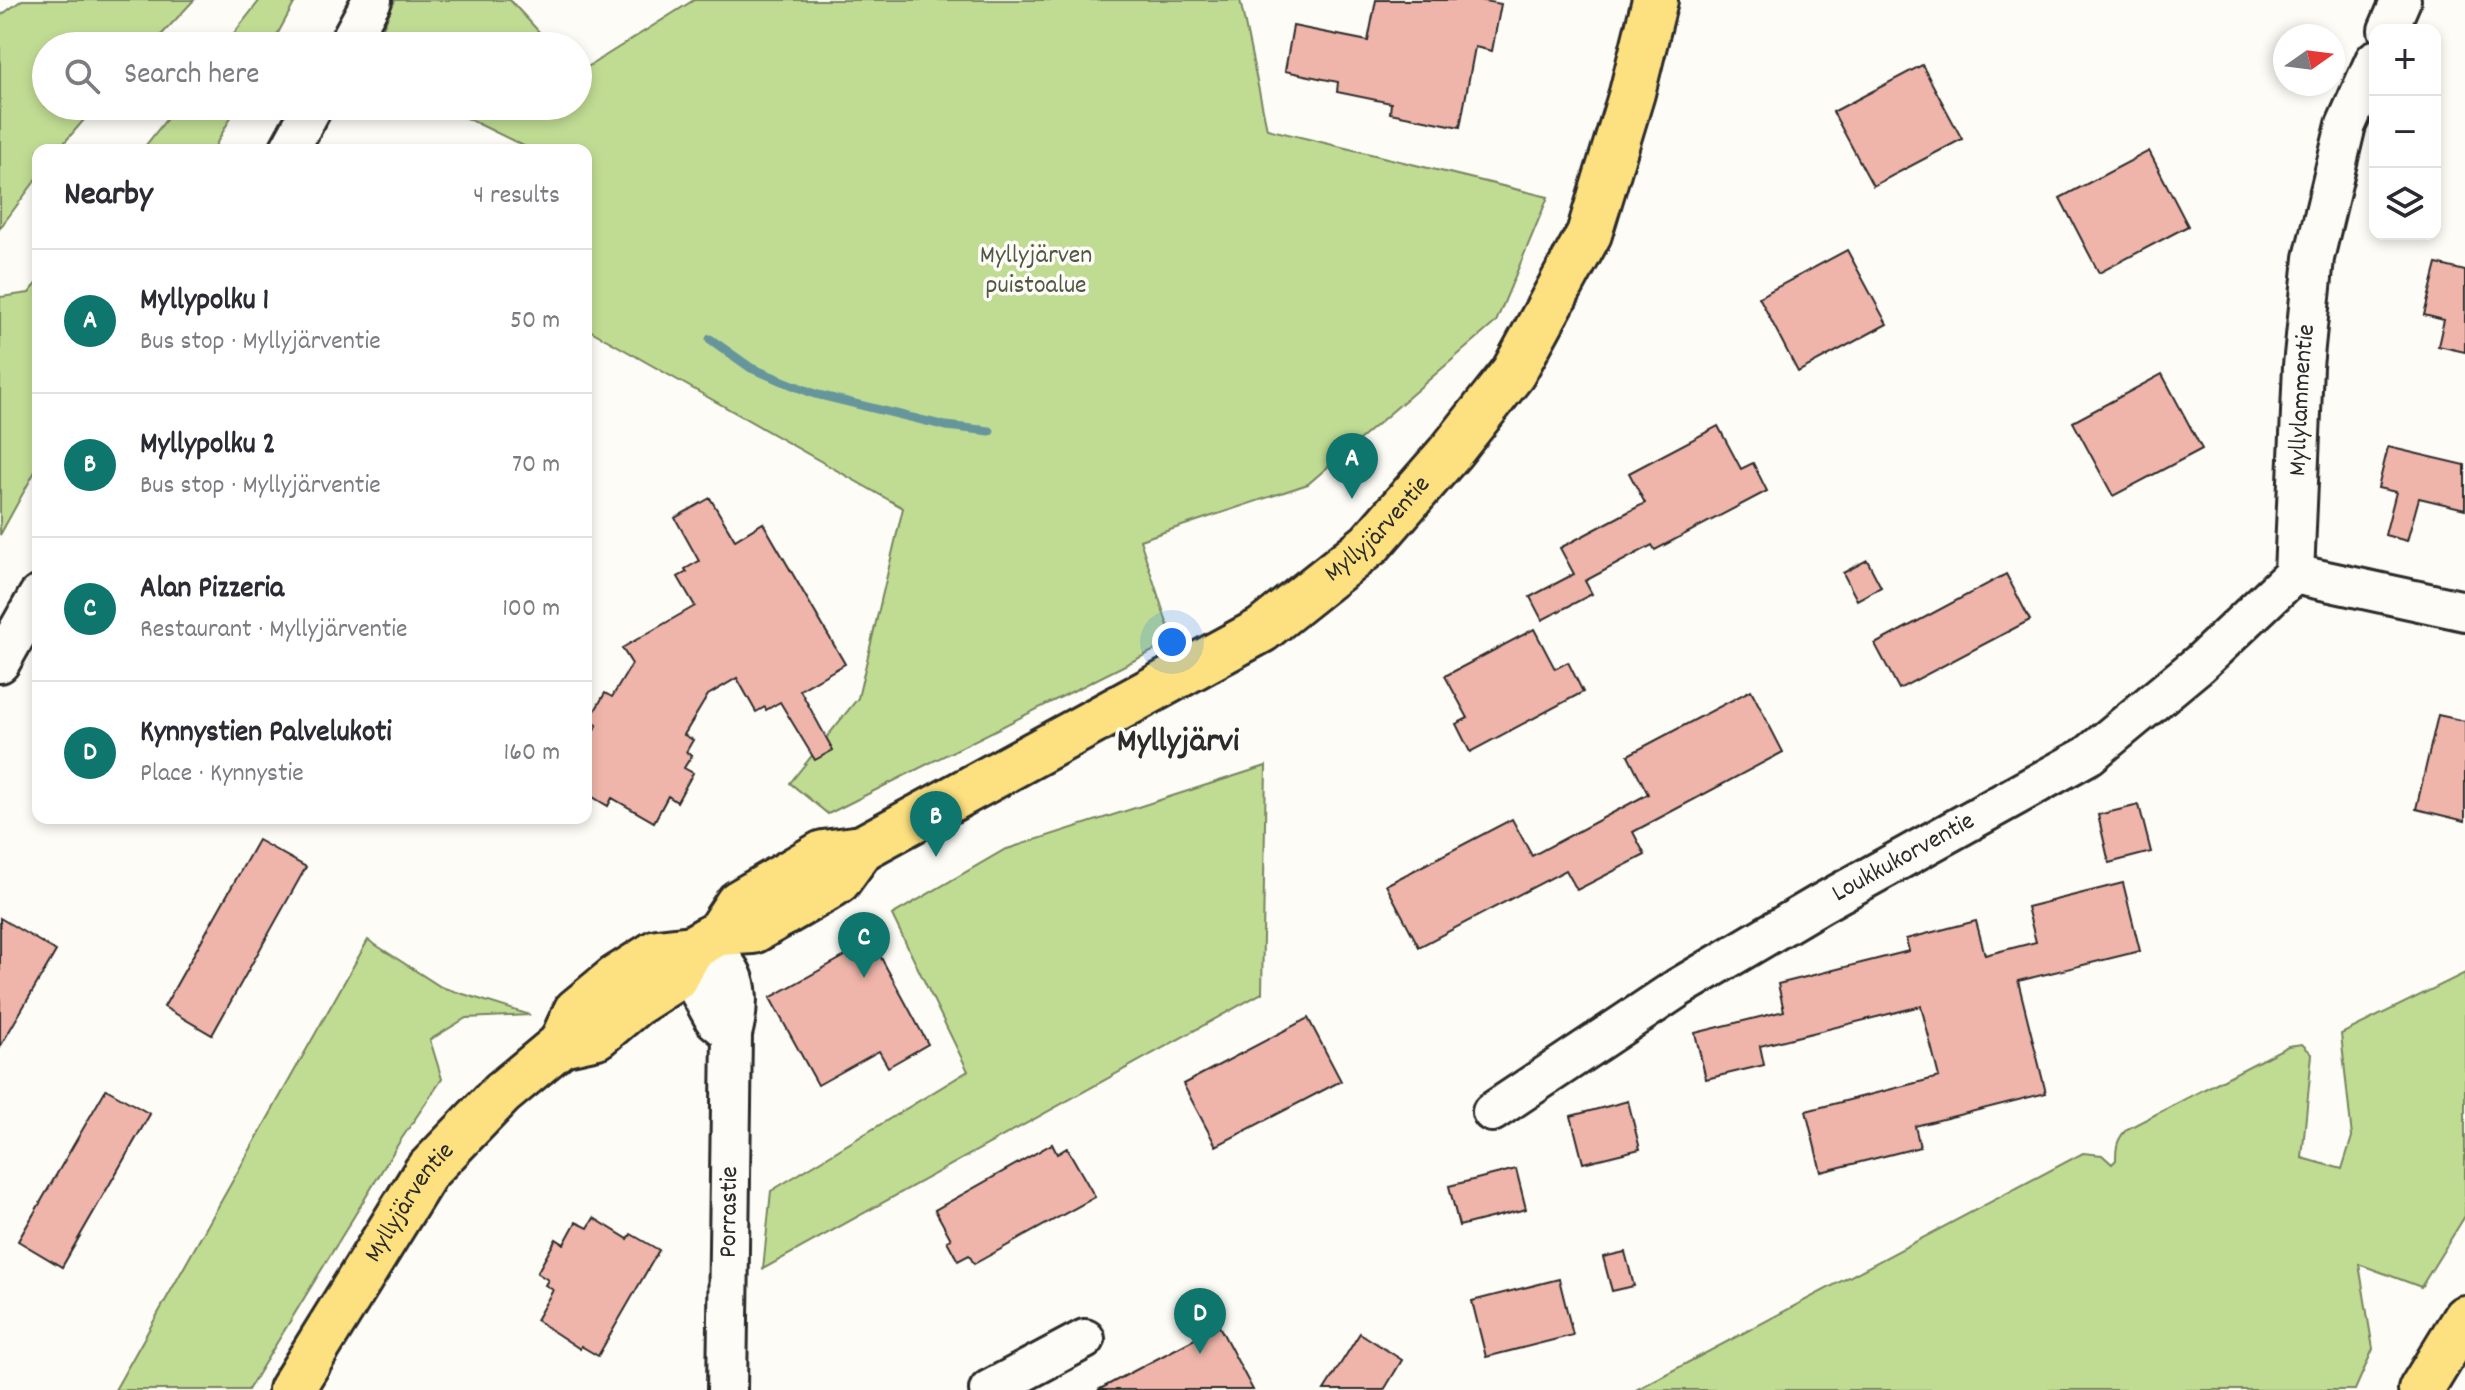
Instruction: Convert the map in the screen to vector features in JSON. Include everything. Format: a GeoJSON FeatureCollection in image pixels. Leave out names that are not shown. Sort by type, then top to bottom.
{"type":"FeatureCollection","features":[{"type":"Feature","properties":{"kind":"main road","name":"Myllyjärventie"},"geometry":{"type":"LineString","coordinates":[[291,1390],[426,1172],[502,1093],[561,1044],[576,1011],[616,978],[657,952],[705,940],[738,903],[823,853],[862,848],[1262,630],[1370,544],[1452,450],[1513,373],[1589,234],[1632,93],[1655,0]]}},
{"type":"Feature","properties":{"kind":"main road"},"geometry":{"type":"LineString","coordinates":[[2421,1390],[2465,1318]]}},
{"type":"Feature","properties":{"kind":"street"},"geometry":{"type":"LineString","coordinates":[[355,32],[372,0]]}},
{"type":"Feature","properties":{"kind":"street"},"geometry":{"type":"LineString","coordinates":[[2391,24],[2401,0]]}},
{"type":"Feature","properties":{"kind":"street","name":"Myllylammentie"},"geometry":{"type":"LineString","coordinates":[[2294,574],[2303,366],[2314,258],[2346,125],[2369,73]]}},
{"type":"Feature","properties":{"kind":"street"},"geometry":{"type":"LineString","coordinates":[[292,144],[305,120]]}},
{"type":"Feature","properties":{"kind":"street"},"geometry":{"type":"LineString","coordinates":[[2294,574],[2465,611]]}},
{"type":"Feature","properties":{"kind":"street","name":"Loukkukorventie"},"geometry":{"type":"LineString","coordinates":[[1492,1112],[1678,988],[1820,904],[2089,755],[2199,664],[2294,574]]}},
{"type":"Feature","properties":{"kind":"street"},"geometry":{"type":"LineString","coordinates":[[0,663],[32,607]]}},
{"type":"Feature","properties":{"kind":"street","name":"Porrastie"},"geometry":{"type":"LineString","coordinates":[[705,940],[694,982],[715,1020],[732,1034],[727,1390]]}},
{"type":"Feature","properties":{"kind":"street"},"geometry":{"type":"LineString","coordinates":[[989,1390],[1085,1339]]}},
{"type":"Feature","properties":{"kind":"green space"},"geometry":{"type":"Polygon","coordinates":[[[22,0],[194,0],[164,32],[32,32],[32,120],[84,120],[63,144],[32,144],[32,185],[0,228],[0,16],[22,0]]]}},
{"type":"Feature","properties":{"kind":"green space"},"geometry":{"type":"Polygon","coordinates":[[[260,0],[296,0],[279,32],[235,32],[260,0]]]}},
{"type":"Feature","properties":{"kind":"green space"},"geometry":{"type":"Polygon","coordinates":[[[395,0],[510,0],[539,32],[381,32],[395,0]]]}},
{"type":"Feature","properties":{"kind":"green space","name":"Myllyjärven puistoalue"},"geometry":{"type":"Polygon","coordinates":[[[694,0],[1240,0],[1267,129],[1548,197],[1496,322],[1308,484],[1140,540],[1173,641],[828,814],[790,783],[858,698],[903,508],[592,331],[592,144],[520,144],[471,120],[592,120],[592,64],[694,0]]]}},
{"type":"Feature","properties":{"kind":"green space"},"geometry":{"type":"Polygon","coordinates":[[[166,120],[229,120],[216,144],[147,144],[166,120]]]}},
{"type":"Feature","properties":{"kind":"green space"},"geometry":{"type":"Polygon","coordinates":[[[32,289],[32,477],[0,535],[0,297],[29,293],[32,289]]]}},
{"type":"Feature","properties":{"kind":"green space"},"geometry":{"type":"Polygon","coordinates":[[[1266,766],[1262,993],[763,1269],[771,1191],[968,1071],[892,915],[1004,850],[1266,766]]]}},
{"type":"Feature","properties":{"kind":"green space"},"geometry":{"type":"Polygon","coordinates":[[[368,940],[441,987],[530,1015],[466,1018],[430,1040],[442,1079],[400,1141],[248,1390],[115,1390],[368,940]]]}},
{"type":"Feature","properties":{"kind":"green space"},"geometry":{"type":"Polygon","coordinates":[[[2465,973],[2465,1216],[2421,1287],[2359,1264],[2373,1349],[2355,1390],[1636,1390],[2083,1153],[2102,1155],[2112,1164],[2116,1160],[2119,1140],[2127,1129],[2288,1046],[2302,1044],[2312,1054],[2302,1158],[2342,1169],[2352,1137],[2341,1034],[2465,973]]]}},
{"type":"Feature","properties":{"kind":"building"},"geometry":{"type":"Polygon","coordinates":[[[1376,0],[1480,0],[1501,4],[1492,51],[1475,47],[1460,127],[1390,113],[1391,103],[1337,92],[1338,82],[1285,71],[1293,26],[1368,41],[1376,0]]]}},
{"type":"Feature","properties":{"kind":"building"},"geometry":{"type":"Polygon","coordinates":[[[1922,65],[1962,139],[1873,186],[1833,112],[1922,65]]]}},
{"type":"Feature","properties":{"kind":"building"},"geometry":{"type":"Polygon","coordinates":[[[2149,151],[2188,226],[2099,273],[2060,198],[2149,151]]]}},
{"type":"Feature","properties":{"kind":"building"},"geometry":{"type":"Polygon","coordinates":[[[1847,250],[1887,324],[1798,372],[1759,297],[1847,250]]]}},
{"type":"Feature","properties":{"kind":"building"},"geometry":{"type":"Polygon","coordinates":[[[2437,264],[2465,271],[2465,352],[2438,346],[2444,320],[2424,315],[2437,264]]]}},
{"type":"Feature","properties":{"kind":"building"},"geometry":{"type":"Polygon","coordinates":[[[2162,374],[2202,449],[2113,496],[2073,422],[2162,374]]]}},
{"type":"Feature","properties":{"kind":"building"},"geometry":{"type":"Polygon","coordinates":[[[1718,426],[1741,469],[1753,463],[1767,491],[1655,550],[1652,545],[1585,581],[1592,594],[1542,620],[1530,597],[1574,574],[1560,548],[1645,503],[1629,473],[1718,426]]]}},
{"type":"Feature","properties":{"kind":"building"},"geometry":{"type":"Polygon","coordinates":[[[2388,447],[2465,465],[2465,509],[2419,498],[2407,541],[2385,535],[2396,492],[2378,488],[2388,447]]]}},
{"type":"Feature","properties":{"kind":"building"},"geometry":{"type":"Polygon","coordinates":[[[710,498],[735,540],[763,523],[845,664],[800,690],[833,750],[815,760],[780,702],[756,712],[737,678],[708,695],[684,735],[693,740],[686,752],[692,755],[684,768],[693,773],[677,802],[668,796],[654,822],[612,798],[608,806],[592,797],[592,734],[597,725],[592,722],[592,716],[605,693],[612,697],[632,664],[622,648],[695,606],[678,577],[699,561],[675,518],[710,498]]]}},
{"type":"Feature","properties":{"kind":"building"},"geometry":{"type":"Polygon","coordinates":[[[1867,560],[1881,587],[1857,600],[1843,573],[1867,560]]]}},
{"type":"Feature","properties":{"kind":"building"},"geometry":{"type":"Polygon","coordinates":[[[2006,574],[2030,620],[1899,689],[1875,644],[2006,574]]]}},
{"type":"Feature","properties":{"kind":"building"},"geometry":{"type":"Polygon","coordinates":[[[1534,629],[1555,669],[1568,662],[1583,692],[1470,752],[1456,724],[1468,718],[1445,676],[1534,629]]]}},
{"type":"Feature","properties":{"kind":"building"},"geometry":{"type":"Polygon","coordinates":[[[1751,690],[1783,752],[1633,832],[1645,855],[1577,890],[1566,870],[1419,947],[1386,885],[1512,819],[1532,856],[1648,794],[1628,755],[1751,690]]]}},
{"type":"Feature","properties":{"kind":"building"},"geometry":{"type":"Polygon","coordinates":[[[2438,715],[2465,721],[2465,821],[2416,809],[2438,715]]]}},
{"type":"Feature","properties":{"kind":"building"},"geometry":{"type":"Polygon","coordinates":[[[2139,805],[2151,852],[2109,863],[2098,815],[2139,805]]]}},
{"type":"Feature","properties":{"kind":"building"},"geometry":{"type":"Polygon","coordinates":[[[258,840],[306,867],[212,1035],[164,1007],[258,840]]]}},
{"type":"Feature","properties":{"kind":"building"},"geometry":{"type":"Polygon","coordinates":[[[2123,883],[2140,951],[2018,981],[2046,1093],[1915,1126],[1920,1147],[1821,1172],[1806,1111],[1939,1077],[1921,1006],[1760,1046],[1764,1065],[1706,1079],[1695,1033],[1784,1011],[1778,984],[1909,951],[1906,939],[1976,921],[1985,955],[2036,942],[2027,907],[2123,883]]]}},
{"type":"Feature","properties":{"kind":"building"},"geometry":{"type":"Polygon","coordinates":[[[0,918],[56,951],[0,1047],[0,918]]]}},
{"type":"Feature","properties":{"kind":"building"},"geometry":{"type":"Polygon","coordinates":[[[872,941],[928,1044],[888,1067],[879,1051],[818,1085],[770,998],[872,941]]]}},
{"type":"Feature","properties":{"kind":"building"},"geometry":{"type":"Polygon","coordinates":[[[1308,1018],[1341,1081],[1216,1146],[1183,1084],[1308,1018]]]}},
{"type":"Feature","properties":{"kind":"building"},"geometry":{"type":"Polygon","coordinates":[[[106,1089],[150,1114],[62,1267],[18,1241],[106,1089]]]}},
{"type":"Feature","properties":{"kind":"building"},"geometry":{"type":"Polygon","coordinates":[[[1628,1101],[1640,1149],[1583,1163],[1571,1116],[1628,1101]]]}},
{"type":"Feature","properties":{"kind":"building"},"geometry":{"type":"Polygon","coordinates":[[[1052,1144],[1057,1154],[1067,1148],[1095,1197],[974,1264],[969,1255],[958,1261],[947,1241],[951,1239],[935,1210],[1052,1144]]]}},
{"type":"Feature","properties":{"kind":"building"},"geometry":{"type":"Polygon","coordinates":[[[1516,1169],[1526,1209],[1459,1226],[1449,1186],[1516,1169]]]}},
{"type":"Feature","properties":{"kind":"building"},"geometry":{"type":"Polygon","coordinates":[[[594,1218],[628,1239],[631,1234],[659,1250],[598,1356],[581,1346],[580,1349],[536,1320],[553,1290],[545,1285],[548,1280],[537,1273],[556,1239],[564,1244],[576,1222],[588,1228],[594,1218]]]}},
{"type":"Feature","properties":{"kind":"building"},"geometry":{"type":"Polygon","coordinates":[[[1625,1252],[1634,1286],[1612,1291],[1603,1257],[1625,1252]]]}},
{"type":"Feature","properties":{"kind":"building"},"geometry":{"type":"Polygon","coordinates":[[[1559,1279],[1573,1335],[1486,1357],[1472,1301],[1559,1279]]]}},
{"type":"Feature","properties":{"kind":"building"},"geometry":{"type":"Polygon","coordinates":[[[1219,1326],[1253,1390],[1098,1390],[1219,1326]]]}},
{"type":"Feature","properties":{"kind":"building"},"geometry":{"type":"Polygon","coordinates":[[[1360,1333],[1402,1360],[1384,1390],[1324,1390],[1360,1333]]]}},
{"type":"Feature","properties":{"kind":"waterway"},"geometry":{"type":"LineString","coordinates":[[710,339],[751,368],[815,394],[946,426],[990,431]]}},
{"type":"Feature","properties":{"kind":"place","name":"Myllypolku 1"},"geometry":{"type":"Point","coordinates":[1352,499]}},
{"type":"Feature","properties":{"kind":"place","name":"Myllypolku 2"},"geometry":{"type":"Point","coordinates":[936,857]}},
{"type":"Feature","properties":{"kind":"place","name":"Alan Pizzeria"},"geometry":{"type":"Point","coordinates":[864,978]}},
{"type":"Feature","properties":{"kind":"place","name":"Kynnystien Palvelukoti"},"geometry":{"type":"Point","coordinates":[1200,1354]}},
{"type":"Feature","properties":{"kind":"district","name":"Myllyjärvi"},"geometry":{"type":"Point","coordinates":[1178,743]}}]}
